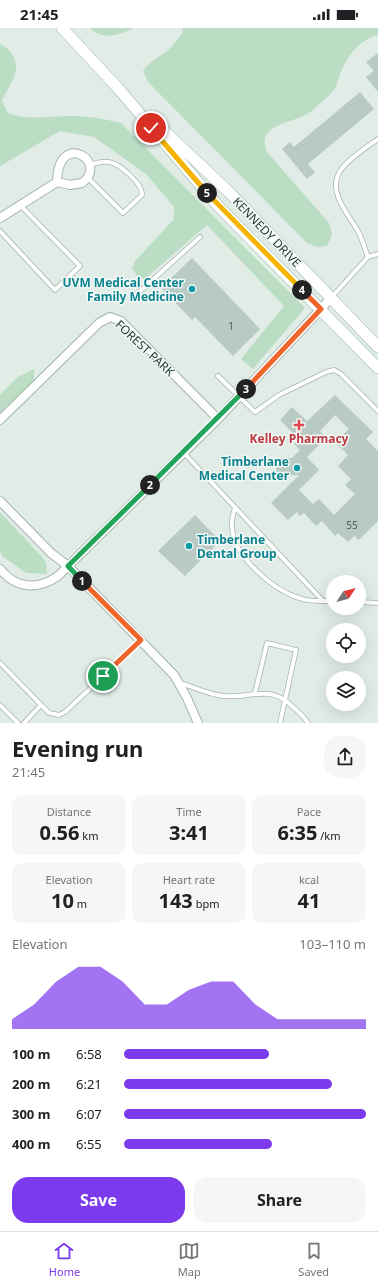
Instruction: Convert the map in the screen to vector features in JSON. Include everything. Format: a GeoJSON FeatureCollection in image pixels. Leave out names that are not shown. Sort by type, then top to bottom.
{"type":"FeatureCollection","features":[{"type":"Feature","properties":{"kind":"main road","name":"KENNEDY DRIVE"},"geometry":{"type":"LineString","coordinates":[[62,28],[118,88],[218,207],[378,368]]}},
{"type":"Feature","properties":{"kind":"main road","name":"KENNEDY DRIVE"},"geometry":{"type":"LineString","coordinates":[[118,88],[231,194],[378,347]]}},
{"type":"Feature","properties":{"kind":"street"},"geometry":{"type":"LineString","coordinates":[[0,218],[57,182],[75,185],[82,183],[88,178],[90,171],[90,165],[86,158],[80,154],[72,153],[65,156],[59,164],[57,182]]}},
{"type":"Feature","properties":{"kind":"street"},"geometry":{"type":"LineString","coordinates":[[0,570],[12,581],[26,586],[34,586],[52,580],[218,419],[331,298]]}},
{"type":"Feature","properties":{"kind":"street","name":"FOREST PARK"},"geometry":{"type":"LineString","coordinates":[[0,420],[99,323],[110,317],[121,322],[218,419]]}},
{"type":"Feature","properties":{"kind":"street"},"geometry":{"type":"LineString","coordinates":[[0,501],[51,553],[68,566],[168,668],[179,682],[198,723]]}},
{"type":"Feature","properties":{"kind":"lane"},"geometry":{"type":"LineString","coordinates":[[368,257],[358,232],[337,195],[336,180],[339,172],[346,164],[378,139]]}},
{"type":"Feature","properties":{"kind":"lane"},"geometry":{"type":"LineString","coordinates":[[88,178],[123,213],[142,195],[141,189],[120,167],[108,162],[90,165]]}},
{"type":"Feature","properties":{"kind":"lane"},"geometry":{"type":"LineString","coordinates":[[0,231],[56,290],[80,266],[20,205]]}},
{"type":"Feature","properties":{"kind":"lane"},"geometry":{"type":"LineString","coordinates":[[137,294],[200,237]]}},
{"type":"Feature","properties":{"kind":"lane"},"geometry":{"type":"LineString","coordinates":[[331,298],[368,257],[378,254]]}},
{"type":"Feature","properties":{"kind":"lane"},"geometry":{"type":"LineString","coordinates":[[218,376],[255,412],[279,394],[326,372],[334,370],[341,374],[378,411]]}},
{"type":"Feature","properties":{"kind":"lane"},"geometry":{"type":"LineString","coordinates":[[183,453],[323,600]]}},
{"type":"Feature","properties":{"kind":"lane"},"geometry":{"type":"LineString","coordinates":[[235,508],[232,519],[233,535],[240,551],[254,567],[270,583],[288,594],[301,599],[326,600]]}},
{"type":"Feature","properties":{"kind":"lane"},"geometry":{"type":"LineString","coordinates":[[366,602],[378,603]]}},
{"type":"Feature","properties":{"kind":"lane"},"geometry":{"type":"LineString","coordinates":[[0,663],[41,705],[55,716],[65,712],[141,640]]}},
{"type":"Feature","properties":{"kind":"lane"},"geometry":{"type":"LineString","coordinates":[[255,693],[267,643],[296,650],[284,698],[280,723]]}},
{"type":"Feature","properties":{"kind":"lane"},"geometry":{"type":"LineString","coordinates":[[179,682],[224,696],[242,696],[255,693],[268,694],[284,698],[308,723]]}},
{"type":"Feature","properties":{"kind":"lane"},"geometry":{"type":"LineString","coordinates":[[0,705],[18,723]]}},
{"type":"Feature","properties":{"kind":"lane"},"geometry":{"type":"LineString","coordinates":[[24,723],[41,705]]}},
{"type":"Feature","properties":{"kind":"green space"},"geometry":{"type":"Polygon","coordinates":[[[90,28],[134,28],[117,35],[106,36],[95,32],[90,28]]]}},
{"type":"Feature","properties":{"kind":"green space"},"geometry":{"type":"Polygon","coordinates":[[[182,28],[378,28],[378,35],[365,40],[351,54],[340,74],[334,90],[307,114],[272,129],[267,134],[265,142],[267,152],[329,223],[332,235],[327,246],[317,247],[307,243],[148,82],[143,71],[152,61],[176,42],[183,32],[182,28]]]}},
{"type":"Feature","properties":{"kind":"green space"},"geometry":{"type":"Polygon","coordinates":[[[0,44],[12,54],[16,65],[16,72],[2,101],[8,113],[23,117],[39,118],[72,116],[84,117],[121,123],[305,308],[253,369],[241,359],[284,306],[207,225],[145,279],[137,276],[132,268],[135,261],[174,219],[174,207],[146,174],[94,137],[60,131],[0,166],[0,44]]]}},
{"type":"Feature","properties":{"kind":"green space"},"geometry":{"type":"Polygon","coordinates":[[[34,369],[34,380],[0,413],[0,395],[18,377],[34,369]]]}},
{"type":"Feature","properties":{"kind":"green space"},"geometry":{"type":"Polygon","coordinates":[[[0,512],[43,558],[46,563],[47,574],[26,573],[2,556],[0,551],[0,512]]]}},
{"type":"Feature","properties":{"kind":"building"},"geometry":{"type":"Polygon","coordinates":[[[378,53],[378,92],[366,77],[374,71],[366,62],[378,53]]]}},
{"type":"Feature","properties":{"kind":"building"},"geometry":{"type":"Polygon","coordinates":[[[360,92],[374,109],[308,164],[315,172],[307,179],[282,149],[290,142],[294,147],[360,92]]]}},
{"type":"Feature","properties":{"kind":"building"},"geometry":{"type":"Polygon","coordinates":[[[192,258],[260,329],[233,356],[195,317],[192,320],[161,288],[192,258]]]}},
{"type":"Feature","properties":{"kind":"building","name":"Timberlane Medical Center"},"geometry":{"type":"Polygon","coordinates":[[[335,395],[373,432],[366,439],[378,451],[378,521],[359,540],[354,536],[348,542],[338,533],[335,536],[322,521],[316,526],[304,513],[300,516],[297,512],[288,520],[271,503],[299,475],[276,476],[277,458],[292,458],[300,450],[294,444],[299,439],[280,420],[292,407],[307,421],[335,395]],[[335,415],[320,431],[326,438],[307,457],[319,470],[299,490],[313,504],[319,499],[334,515],[355,494],[345,485],[351,479],[338,466],[348,455],[335,442],[349,429],[335,415]]]}},
{"type":"Feature","properties":{"kind":"building","name":"Timberlane Dental Group"},"geometry":{"type":"Polygon","coordinates":[[[195,515],[220,541],[185,576],[158,551],[195,515]]]}},
{"type":"Feature","properties":{"kind":"place","name":"UVM Medical Center Family Medicine"},"geometry":{"type":"Point","coordinates":[192,289]}},
{"type":"Feature","properties":{"kind":"place","name":"Kelley Pharmacy"},"geometry":{"type":"Point","coordinates":[299,425]}},
{"type":"Feature","properties":{"kind":"place","name":"Timberlane Medical Center"},"geometry":{"type":"Point","coordinates":[297,468]}},
{"type":"Feature","properties":{"kind":"place","name":"Timberlane Dental Group"},"geometry":{"type":"Point","coordinates":[189,546]}},
{"type":"Feature","properties":{"kind":"route"},"geometry":{"type":"LineString","coordinates":[[103,676],[141,640],[68,566],[218,419],[321,309],[218,207],[151,128]]}}]}
